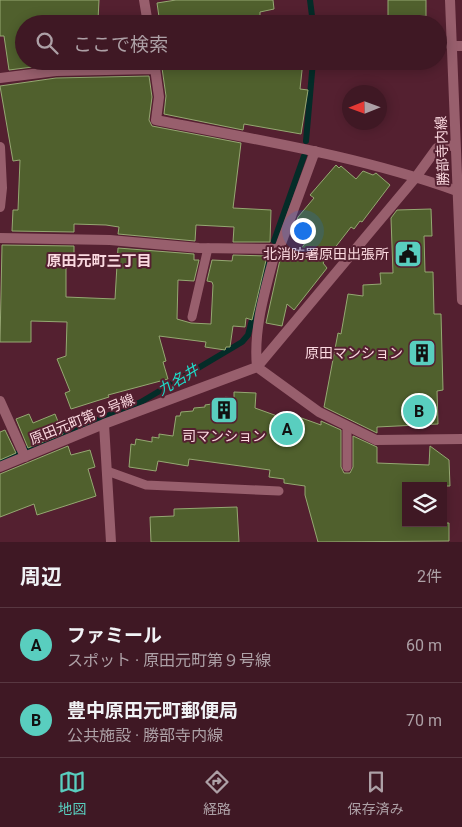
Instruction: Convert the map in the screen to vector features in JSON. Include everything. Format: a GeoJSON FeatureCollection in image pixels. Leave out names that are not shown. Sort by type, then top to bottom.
{"type":"FeatureCollection","features":[{"type":"Feature","properties":{"kind":"street"},"geometry":{"type":"LineString","coordinates":[[144,0],[146,15]]}},
{"type":"Feature","properties":{"kind":"street","name":"勝部寺内線"},"geometry":{"type":"LineString","coordinates":[[450,0],[462,300]]}},
{"type":"Feature","properties":{"kind":"street"},"geometry":{"type":"LineString","coordinates":[[451,46],[462,46]]}},
{"type":"Feature","properties":{"kind":"street"},"geometry":{"type":"LineString","coordinates":[[0,78],[72,70]]}},
{"type":"Feature","properties":{"kind":"street"},"geometry":{"type":"LineString","coordinates":[[156,70],[159,97],[156,120],[315,151],[416,177],[457,192]]}},
{"type":"Feature","properties":{"kind":"street","name":"原田元町第９号線"},"geometry":{"type":"LineString","coordinates":[[0,467],[104,424],[257,367],[416,177],[437,148],[455,145]]}},
{"type":"Feature","properties":{"kind":"street"},"geometry":{"type":"LineString","coordinates":[[0,147],[2,188],[0,207]]}},
{"type":"Feature","properties":{"kind":"street"},"geometry":{"type":"LineString","coordinates":[[315,151],[278,249],[276,249],[258,324],[255,345],[257,367],[319,412],[376,440],[462,439]]}},
{"type":"Feature","properties":{"kind":"street"},"geometry":{"type":"LineString","coordinates":[[0,238],[110,240],[208,248],[276,249]]}},
{"type":"Feature","properties":{"kind":"street"},"geometry":{"type":"LineString","coordinates":[[0,401],[25,457]]}},
{"type":"Feature","properties":{"kind":"street"},"geometry":{"type":"LineString","coordinates":[[104,424],[111,542]]}},
{"type":"Feature","properties":{"kind":"lane"},"geometry":{"type":"LineString","coordinates":[[192,317],[208,248]]}},
{"type":"Feature","properties":{"kind":"lane"},"geometry":{"type":"LineString","coordinates":[[346,467],[347,426]]}},
{"type":"Feature","properties":{"kind":"lane"},"geometry":{"type":"LineString","coordinates":[[107,471],[146,485],[279,491]]}},
{"type":"Feature","properties":{"kind":"building"},"geometry":{"type":"Polygon","coordinates":[[[0,0],[99,0],[98,15],[15,15],[15,69],[9,70],[4,36],[0,36],[0,0]]]}},
{"type":"Feature","properties":{"kind":"building"},"geometry":{"type":"Polygon","coordinates":[[[176,0],[273,0],[274,9],[260,12],[260,15],[159,15],[157,3],[176,0]]]}},
{"type":"Feature","properties":{"kind":"building"},"geometry":{"type":"Polygon","coordinates":[[[388,0],[426,0],[426,15],[388,15],[388,0]]]}},
{"type":"Feature","properties":{"kind":"building"},"geometry":{"type":"Polygon","coordinates":[[[162,70],[302,70],[300,89],[308,90],[301,134],[244,124],[243,130],[164,114],[166,96],[162,70]]]}},
{"type":"Feature","properties":{"kind":"building"},"geometry":{"type":"Polygon","coordinates":[[[149,76],[152,97],[149,120],[152,126],[241,143],[233,208],[271,210],[270,242],[233,242],[234,227],[196,225],[195,241],[118,234],[119,227],[106,225],[74,224],[74,232],[12,231],[13,210],[18,210],[20,160],[13,161],[0,86],[56,78],[149,76]]]}},
{"type":"Feature","properties":{"kind":"building"},"geometry":{"type":"Polygon","coordinates":[[[336,165],[339,168],[341,166],[356,179],[363,171],[373,175],[376,173],[390,185],[362,222],[360,221],[354,229],[351,227],[323,263],[327,268],[294,310],[287,304],[282,326],[266,323],[281,255],[285,252],[296,255],[313,233],[297,220],[298,217],[314,198],[310,195],[336,165]]]}},
{"type":"Feature","properties":{"kind":"building"},"geometry":{"type":"Polygon","coordinates":[[[431,209],[432,236],[424,236],[425,272],[433,272],[434,314],[441,314],[443,390],[437,391],[438,424],[377,427],[377,433],[324,407],[338,333],[341,334],[348,294],[363,296],[363,285],[381,284],[380,273],[393,273],[391,218],[397,210],[431,209]]]}},
{"type":"Feature","properties":{"kind":"building"},"geometry":{"type":"Polygon","coordinates":[[[2,245],[74,246],[74,258],[66,258],[66,297],[115,299],[118,248],[194,254],[194,260],[199,260],[194,281],[178,280],[177,319],[191,323],[211,324],[213,285],[212,282],[207,281],[212,260],[232,261],[233,255],[267,256],[252,320],[246,318],[245,327],[233,326],[230,347],[226,347],[225,350],[205,347],[206,342],[159,336],[166,361],[163,362],[168,379],[108,395],[109,397],[71,409],[65,393],[70,391],[57,359],[66,356],[67,322],[31,321],[31,342],[0,342],[2,245]]]}},
{"type":"Feature","properties":{"kind":"building"},"geometry":{"type":"Polygon","coordinates":[[[234,392],[256,393],[255,408],[294,422],[296,416],[321,425],[321,421],[341,430],[341,467],[344,473],[350,473],[353,467],[353,436],[377,447],[377,463],[429,465],[430,446],[449,460],[450,486],[447,486],[447,482],[402,482],[402,527],[447,527],[447,523],[449,523],[449,541],[318,542],[305,495],[305,486],[284,483],[284,479],[269,477],[270,470],[189,459],[188,466],[158,461],[156,471],[129,467],[131,444],[135,445],[136,439],[152,442],[152,437],[159,438],[159,434],[173,436],[176,416],[180,416],[181,412],[193,411],[194,408],[225,402],[225,397],[234,398],[234,392]]]}},
{"type":"Feature","properties":{"kind":"building"},"geometry":{"type":"Polygon","coordinates":[[[29,414],[33,423],[55,414],[63,434],[28,448],[16,419],[29,414]]]}},
{"type":"Feature","properties":{"kind":"building"},"geometry":{"type":"Polygon","coordinates":[[[5,430],[16,453],[0,460],[0,432],[5,430]]]}},
{"type":"Feature","properties":{"kind":"building"},"geometry":{"type":"Polygon","coordinates":[[[68,446],[71,455],[90,450],[95,467],[88,469],[96,496],[37,515],[34,504],[0,517],[0,474],[68,446]]]}},
{"type":"Feature","properties":{"kind":"building"},"geometry":{"type":"Polygon","coordinates":[[[237,507],[239,542],[151,542],[150,517],[174,516],[174,509],[237,507]]]}},
{"type":"Feature","properties":{"kind":"waterway","name":"九名井"},"geometry":{"type":"LineString","coordinates":[[310,0],[312,15]]}},
{"type":"Feature","properties":{"kind":"waterway","name":"九名井"},"geometry":{"type":"LineString","coordinates":[[306,141],[312,70]]}},
{"type":"Feature","properties":{"kind":"waterway","name":"九名井"},"geometry":{"type":"LineString","coordinates":[[274,241],[304,156]]}},
{"type":"Feature","properties":{"kind":"waterway","name":"九名井"},"geometry":{"type":"LineString","coordinates":[[27,449],[141,402],[242,342],[248,335],[269,256]]}},
{"type":"Feature","properties":{"kind":"waterway","name":"九名井"},"geometry":{"type":"LineString","coordinates":[[0,460],[18,453]]}},
{"type":"Feature","properties":{"kind":"place","name":"北消防署原田出張所"},"geometry":{"type":"Point","coordinates":[408,254]}},
{"type":"Feature","properties":{"kind":"place","name":"原田マンション"},"geometry":{"type":"Point","coordinates":[422,353]}},
{"type":"Feature","properties":{"kind":"place","name":"司マンション"},"geometry":{"type":"Point","coordinates":[224,410]}},
{"type":"Feature","properties":{"kind":"place","name":"豊中原田元町郵便局"},"geometry":{"type":"Point","coordinates":[419,411]}},
{"type":"Feature","properties":{"kind":"place","name":"ファミール"},"geometry":{"type":"Point","coordinates":[287,429]}},
{"type":"Feature","properties":{"kind":"district","name":"原田元町三丁目"},"geometry":{"type":"Point","coordinates":[99,261]}}]}
